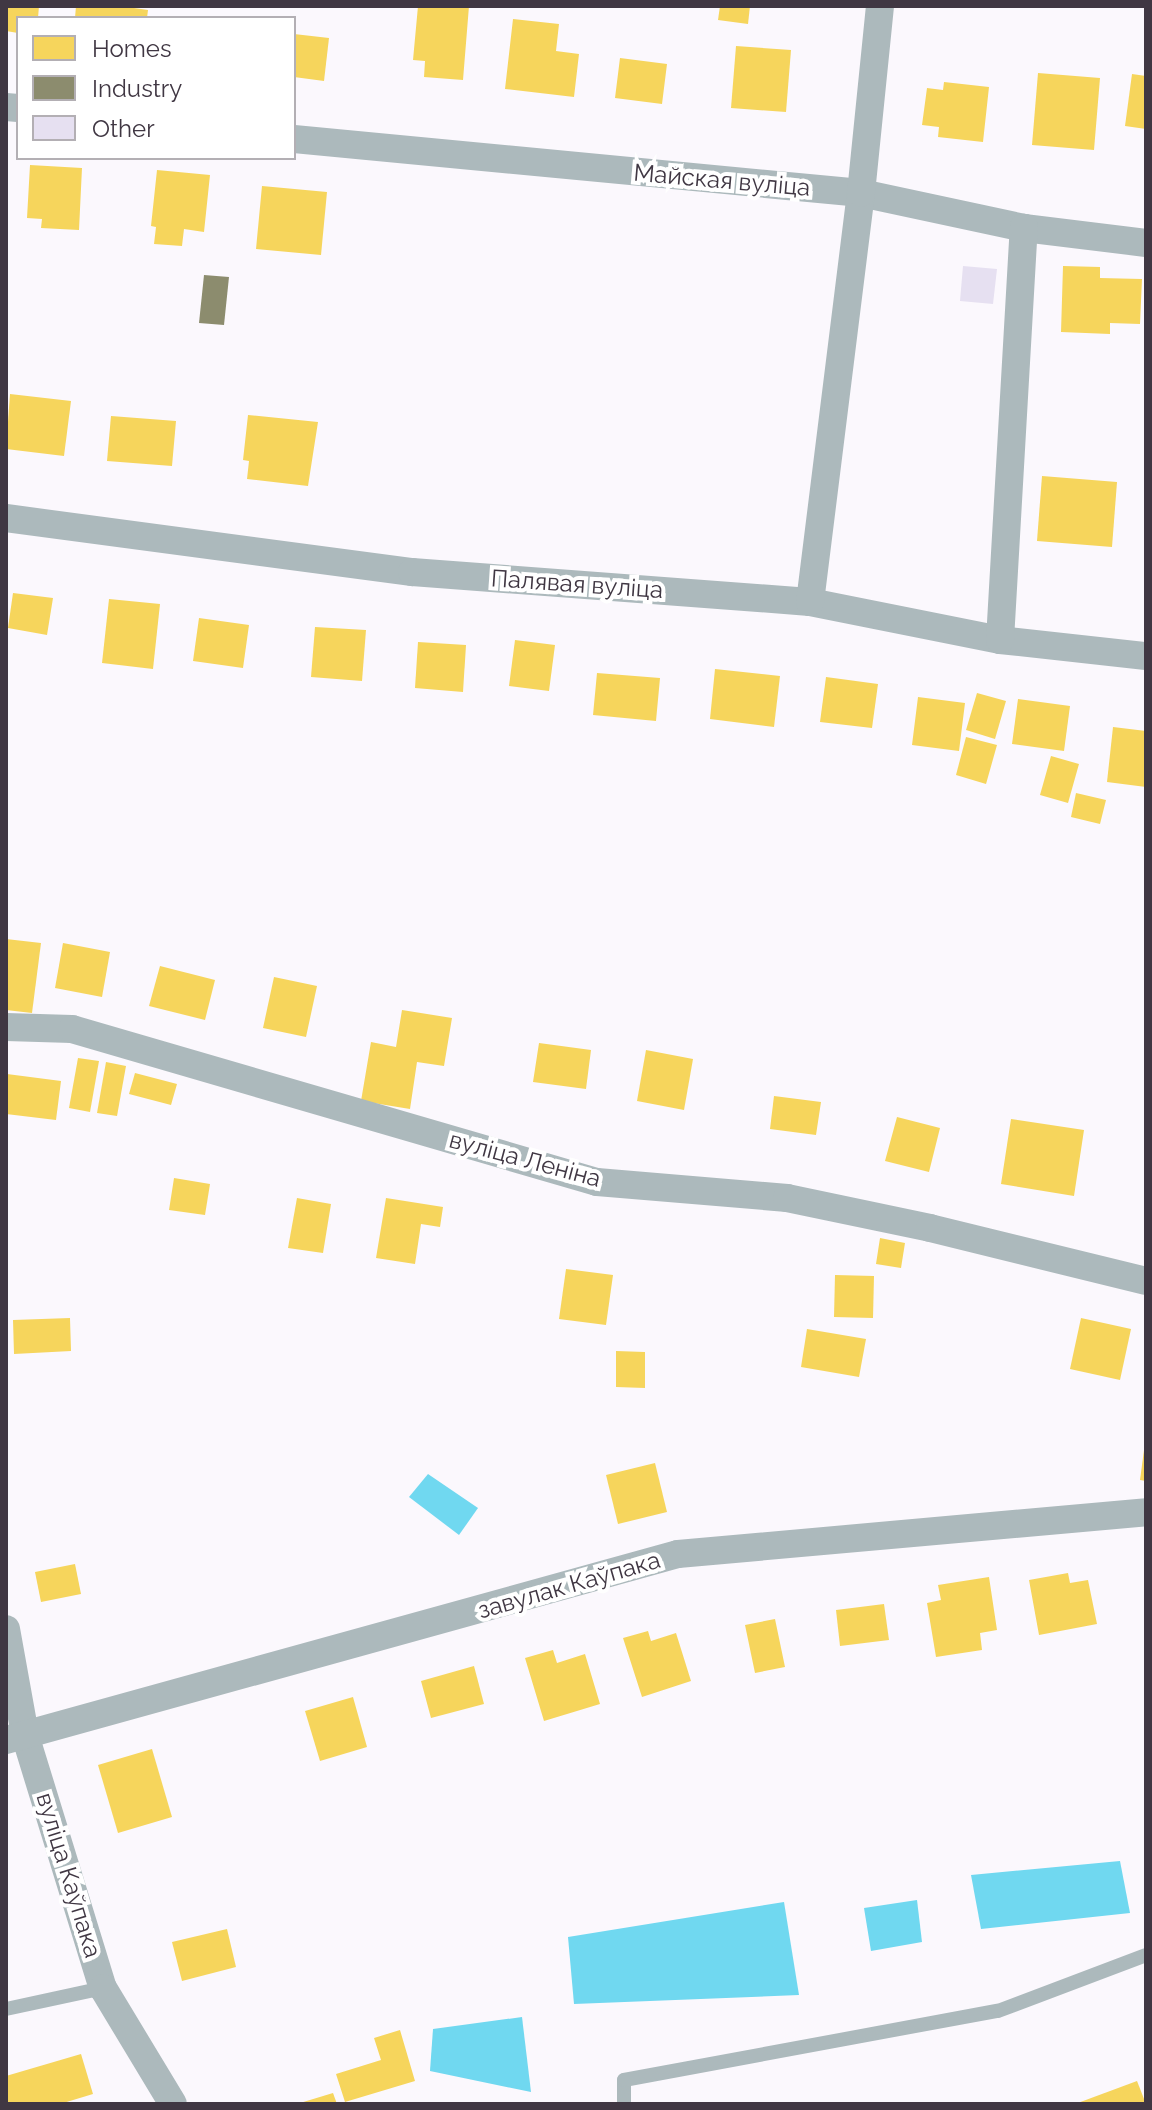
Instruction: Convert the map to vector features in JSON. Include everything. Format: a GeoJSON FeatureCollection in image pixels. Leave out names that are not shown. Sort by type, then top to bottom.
{"type":"FeatureCollection","features":[{"type":"Feature","properties":{"kind":"street"},"geometry":{"type":"LineString","coordinates":[[810,602],[861,193],[880,6]]}},
{"type":"Feature","properties":{"kind":"street","name":"Майская вуліца"},"geometry":{"type":"LineString","coordinates":[[296,139],[861,193],[1024,228],[1146,243]]}},
{"type":"Feature","properties":{"kind":"street"},"geometry":{"type":"LineString","coordinates":[[1000,640],[1024,228]]}},
{"type":"Feature","properties":{"kind":"street","name":"Палявая вуліца"},"geometry":{"type":"LineString","coordinates":[[6,518],[412,572],[810,602],[1000,640],[1146,656]]}},
{"type":"Feature","properties":{"kind":"street","name":"вуліца Леніна"},"geometry":{"type":"LineString","coordinates":[[6,1027],[72,1029],[597,1182],[787,1198],[930,1228],[1146,1281]]}},
{"type":"Feature","properties":{"kind":"street","name":"завулак Каўпака"},"geometry":{"type":"LineString","coordinates":[[16,1738],[678,1554],[1146,1512]]}},
{"type":"Feature","properties":{"kind":"street","name":"вуліца Каўпака"},"geometry":{"type":"LineString","coordinates":[[6,1629],[16,1738],[103,1988],[173,2104]]}},
{"type":"Feature","properties":{"kind":"lane"},"geometry":{"type":"LineString","coordinates":[[624,2104],[624,2080],[998,2011],[1146,1955]]}},
{"type":"Feature","properties":{"kind":"lane"},"geometry":{"type":"LineString","coordinates":[[6,2009],[103,1988]]}},
{"type":"Feature","properties":{"kind":"water"},"geometry":{"type":"Polygon","coordinates":[[[428,1474],[478,1508],[459,1535],[409,1497],[428,1474]]]}},
{"type":"Feature","properties":{"kind":"water"},"geometry":{"type":"Polygon","coordinates":[[[1120,1861],[1130,1913],[981,1929],[971,1875],[1120,1861]]]}},
{"type":"Feature","properties":{"kind":"water"},"geometry":{"type":"Polygon","coordinates":[[[917,1900],[922,1942],[871,1951],[864,1908],[917,1900]]]}},
{"type":"Feature","properties":{"kind":"water"},"geometry":{"type":"Polygon","coordinates":[[[784,1902],[799,1995],[574,2004],[568,1937],[784,1902]]]}},
{"type":"Feature","properties":{"kind":"water"},"geometry":{"type":"Polygon","coordinates":[[[522,2017],[531,2092],[430,2071],[433,2029],[522,2017]]]}},
{"type":"Feature","properties":{"kind":"building: Homes"},"geometry":{"type":"Polygon","coordinates":[[[6,6],[39,6],[38,16],[16,16],[16,33],[6,31],[6,6]]]}},
{"type":"Feature","properties":{"kind":"building: Homes"},"geometry":{"type":"Polygon","coordinates":[[[76,6],[120,6],[148,10],[147,16],[75,16],[76,6]]]}},
{"type":"Feature","properties":{"kind":"building: Homes"},"geometry":{"type":"Polygon","coordinates":[[[418,6],[469,6],[463,80],[424,77],[425,61],[413,60],[418,6]]]}},
{"type":"Feature","properties":{"kind":"building: Homes"},"geometry":{"type":"Polygon","coordinates":[[[720,6],[750,6],[748,24],[718,20],[720,6]]]}},
{"type":"Feature","properties":{"kind":"building: Homes"},"geometry":{"type":"Polygon","coordinates":[[[513,19],[559,24],[556,51],[579,54],[574,97],[505,89],[513,19]]]}},
{"type":"Feature","properties":{"kind":"building: Homes"},"geometry":{"type":"Polygon","coordinates":[[[296,34],[329,38],[324,81],[296,77],[296,34]]]}},
{"type":"Feature","properties":{"kind":"building: Homes"},"geometry":{"type":"Polygon","coordinates":[[[736,46],[791,50],[786,112],[731,108],[736,46]]]}},
{"type":"Feature","properties":{"kind":"building: Homes"},"geometry":{"type":"Polygon","coordinates":[[[620,58],[667,64],[662,104],[615,98],[620,58]]]}},
{"type":"Feature","properties":{"kind":"building: Homes"},"geometry":{"type":"Polygon","coordinates":[[[1038,73],[1100,78],[1094,150],[1032,145],[1038,73]]]}},
{"type":"Feature","properties":{"kind":"building: Homes"},"geometry":{"type":"Polygon","coordinates":[[[1132,74],[1146,76],[1146,129],[1125,126],[1132,74]]]}},
{"type":"Feature","properties":{"kind":"building: Homes"},"geometry":{"type":"Polygon","coordinates":[[[944,82],[989,87],[983,142],[938,137],[939,127],[922,125],[927,88],[943,90],[944,82]]]}},
{"type":"Feature","properties":{"kind":"building: Homes"},"geometry":{"type":"Polygon","coordinates":[[[30,165],[82,168],[79,230],[41,228],[42,219],[27,218],[30,165]]]}},
{"type":"Feature","properties":{"kind":"building: Homes"},"geometry":{"type":"Polygon","coordinates":[[[157,170],[210,175],[204,232],[184,229],[182,246],[154,244],[156,227],[151,226],[157,170]]]}},
{"type":"Feature","properties":{"kind":"building: Homes"},"geometry":{"type":"Polygon","coordinates":[[[262,186],[327,192],[321,255],[256,249],[262,186]]]}},
{"type":"Feature","properties":{"kind":"building: Homes"},"geometry":{"type":"Polygon","coordinates":[[[1063,266],[1100,267],[1100,278],[1142,279],[1140,324],[1110,323],[1110,334],[1061,332],[1063,266]]]}},
{"type":"Feature","properties":{"kind":"building: Homes"},"geometry":{"type":"Polygon","coordinates":[[[10,394],[71,401],[64,456],[6,449],[10,394]]]}},
{"type":"Feature","properties":{"kind":"building: Homes"},"geometry":{"type":"Polygon","coordinates":[[[248,415],[318,422],[308,486],[247,479],[249,461],[243,460],[248,415]]]}},
{"type":"Feature","properties":{"kind":"building: Homes"},"geometry":{"type":"Polygon","coordinates":[[[111,416],[176,421],[172,466],[107,461],[111,416]]]}},
{"type":"Feature","properties":{"kind":"building: Homes"},"geometry":{"type":"Polygon","coordinates":[[[1042,476],[1117,482],[1112,547],[1037,541],[1042,476]]]}},
{"type":"Feature","properties":{"kind":"building: Homes"},"geometry":{"type":"Polygon","coordinates":[[[13,593],[53,598],[47,635],[8,628],[13,593]]]}},
{"type":"Feature","properties":{"kind":"building: Homes"},"geometry":{"type":"Polygon","coordinates":[[[109,599],[160,604],[153,669],[102,663],[109,599]]]}},
{"type":"Feature","properties":{"kind":"building: Homes"},"geometry":{"type":"Polygon","coordinates":[[[199,618],[249,625],[243,668],[193,661],[199,618]]]}},
{"type":"Feature","properties":{"kind":"building: Homes"},"geometry":{"type":"Polygon","coordinates":[[[315,627],[366,630],[362,681],[311,677],[315,627]]]}},
{"type":"Feature","properties":{"kind":"building: Homes"},"geometry":{"type":"Polygon","coordinates":[[[515,640],[555,645],[549,691],[509,686],[515,640]]]}},
{"type":"Feature","properties":{"kind":"building: Homes"},"geometry":{"type":"Polygon","coordinates":[[[418,642],[466,645],[463,692],[415,688],[418,642]]]}},
{"type":"Feature","properties":{"kind":"building: Homes"},"geometry":{"type":"Polygon","coordinates":[[[715,669],[780,676],[774,727],[710,719],[715,669]]]}},
{"type":"Feature","properties":{"kind":"building: Homes"},"geometry":{"type":"Polygon","coordinates":[[[597,673],[660,678],[656,721],[593,715],[597,673]]]}},
{"type":"Feature","properties":{"kind":"building: Homes"},"geometry":{"type":"Polygon","coordinates":[[[826,677],[878,684],[872,728],[820,722],[826,677]]]}},
{"type":"Feature","properties":{"kind":"building: Homes"},"geometry":{"type":"Polygon","coordinates":[[[977,693],[1006,701],[995,739],[966,730],[977,693]]]}},
{"type":"Feature","properties":{"kind":"building: Homes"},"geometry":{"type":"Polygon","coordinates":[[[918,697],[965,703],[959,751],[912,745],[918,697]]]}},
{"type":"Feature","properties":{"kind":"building: Homes"},"geometry":{"type":"Polygon","coordinates":[[[1018,699],[1070,706],[1064,751],[1012,744],[1018,699]]]}},
{"type":"Feature","properties":{"kind":"building: Homes"},"geometry":{"type":"Polygon","coordinates":[[[1113,727],[1146,731],[1146,787],[1107,782],[1113,727]]]}},
{"type":"Feature","properties":{"kind":"building: Homes"},"geometry":{"type":"Polygon","coordinates":[[[966,737],[997,745],[986,784],[956,775],[966,737]]]}},
{"type":"Feature","properties":{"kind":"building: Homes"},"geometry":{"type":"Polygon","coordinates":[[[1051,756],[1079,764],[1068,803],[1040,795],[1051,756]]]}},
{"type":"Feature","properties":{"kind":"building: Homes"},"geometry":{"type":"Polygon","coordinates":[[[1076,793],[1106,800],[1100,824],[1071,817],[1076,793]]]}},
{"type":"Feature","properties":{"kind":"building: Homes"},"geometry":{"type":"Polygon","coordinates":[[[6,939],[41,943],[32,1013],[6,1010],[6,939]]]}},
{"type":"Feature","properties":{"kind":"building: Homes"},"geometry":{"type":"Polygon","coordinates":[[[63,943],[110,952],[102,997],[55,988],[63,943]]]}},
{"type":"Feature","properties":{"kind":"building: Homes"},"geometry":{"type":"Polygon","coordinates":[[[160,966],[215,980],[205,1020],[149,1006],[160,966]]]}},
{"type":"Feature","properties":{"kind":"building: Homes"},"geometry":{"type":"Polygon","coordinates":[[[274,977],[317,986],[306,1037],[263,1028],[274,977]]]}},
{"type":"Feature","properties":{"kind":"building: Homes"},"geometry":{"type":"Polygon","coordinates":[[[402,1010],[452,1018],[444,1066],[417,1062],[410,1109],[361,1101],[371,1042],[396,1047],[402,1010]]]}},
{"type":"Feature","properties":{"kind":"building: Homes"},"geometry":{"type":"Polygon","coordinates":[[[539,1043],[591,1050],[586,1089],[533,1082],[539,1043]]]}},
{"type":"Feature","properties":{"kind":"building: Homes"},"geometry":{"type":"Polygon","coordinates":[[[646,1050],[693,1059],[684,1110],[637,1101],[646,1050]]]}},
{"type":"Feature","properties":{"kind":"building: Homes"},"geometry":{"type":"Polygon","coordinates":[[[78,1058],[99,1061],[90,1112],[69,1108],[78,1058]]]}},
{"type":"Feature","properties":{"kind":"building: Homes"},"geometry":{"type":"Polygon","coordinates":[[[106,1062],[126,1066],[117,1116],[97,1113],[106,1062]]]}},
{"type":"Feature","properties":{"kind":"building: Homes"},"geometry":{"type":"Polygon","coordinates":[[[135,1073],[177,1084],[171,1105],[129,1094],[135,1073]]]}},
{"type":"Feature","properties":{"kind":"building: Homes"},"geometry":{"type":"Polygon","coordinates":[[[7,1074],[61,1081],[56,1120],[6,1114],[7,1074]]]}},
{"type":"Feature","properties":{"kind":"building: Homes"},"geometry":{"type":"Polygon","coordinates":[[[774,1096],[821,1102],[816,1135],[770,1129],[774,1096]]]}},
{"type":"Feature","properties":{"kind":"building: Homes"},"geometry":{"type":"Polygon","coordinates":[[[897,1117],[940,1128],[929,1172],[885,1161],[897,1117]]]}},
{"type":"Feature","properties":{"kind":"building: Homes"},"geometry":{"type":"Polygon","coordinates":[[[1011,1119],[1084,1130],[1074,1196],[1001,1184],[1011,1119]]]}},
{"type":"Feature","properties":{"kind":"building: Homes"},"geometry":{"type":"Polygon","coordinates":[[[174,1178],[210,1184],[205,1215],[169,1210],[174,1178]]]}},
{"type":"Feature","properties":{"kind":"building: Homes"},"geometry":{"type":"Polygon","coordinates":[[[297,1198],[331,1204],[323,1253],[288,1248],[297,1198]]]}},
{"type":"Feature","properties":{"kind":"building: Homes"},"geometry":{"type":"Polygon","coordinates":[[[386,1198],[443,1207],[440,1227],[421,1224],[415,1264],[376,1258],[386,1198]]]}},
{"type":"Feature","properties":{"kind":"building: Homes"},"geometry":{"type":"Polygon","coordinates":[[[880,1238],[905,1243],[901,1268],[876,1264],[880,1238]]]}},
{"type":"Feature","properties":{"kind":"building: Homes"},"geometry":{"type":"Polygon","coordinates":[[[566,1269],[613,1275],[606,1325],[559,1319],[566,1269]]]}},
{"type":"Feature","properties":{"kind":"building: Homes"},"geometry":{"type":"Polygon","coordinates":[[[835,1275],[874,1276],[873,1318],[834,1317],[835,1275]]]}},
{"type":"Feature","properties":{"kind":"building: Homes"},"geometry":{"type":"Polygon","coordinates":[[[70,1318],[71,1351],[14,1354],[13,1320],[70,1318]]]}},
{"type":"Feature","properties":{"kind":"building: Homes"},"geometry":{"type":"Polygon","coordinates":[[[1081,1318],[1131,1329],[1120,1380],[1070,1369],[1081,1318]]]}},
{"type":"Feature","properties":{"kind":"building: Homes"},"geometry":{"type":"Polygon","coordinates":[[[807,1329],[866,1339],[859,1377],[801,1367],[807,1329]]]}},
{"type":"Feature","properties":{"kind":"building: Homes"},"geometry":{"type":"Polygon","coordinates":[[[616,1351],[645,1352],[645,1388],[616,1387],[616,1351]]]}},
{"type":"Feature","properties":{"kind":"building: Homes"},"geometry":{"type":"Polygon","coordinates":[[[1146,1450],[1146,1481],[1140,1480],[1146,1450]]]}},
{"type":"Feature","properties":{"kind":"building: Homes"},"geometry":{"type":"Polygon","coordinates":[[[655,1463],[667,1512],[618,1524],[606,1475],[655,1463]]]}},
{"type":"Feature","properties":{"kind":"building: Homes"},"geometry":{"type":"Polygon","coordinates":[[[75,1564],[81,1594],[41,1602],[35,1572],[75,1564]]]}},
{"type":"Feature","properties":{"kind":"building: Homes"},"geometry":{"type":"Polygon","coordinates":[[[1068,1573],[1070,1583],[1088,1580],[1097,1624],[1039,1635],[1029,1580],[1068,1573]]]}},
{"type":"Feature","properties":{"kind":"building: Homes"},"geometry":{"type":"Polygon","coordinates":[[[989,1577],[997,1630],[980,1633],[982,1650],[936,1657],[927,1603],[941,1600],[938,1585],[989,1577]]]}},
{"type":"Feature","properties":{"kind":"building: Homes"},"geometry":{"type":"Polygon","coordinates":[[[884,1604],[889,1640],[840,1646],[836,1610],[884,1604]]]}},
{"type":"Feature","properties":{"kind":"building: Homes"},"geometry":{"type":"Polygon","coordinates":[[[775,1619],[785,1667],[755,1673],[745,1625],[775,1619]]]}},
{"type":"Feature","properties":{"kind":"building: Homes"},"geometry":{"type":"Polygon","coordinates":[[[648,1631],[651,1641],[676,1633],[691,1681],[642,1697],[623,1638],[648,1631]]]}},
{"type":"Feature","properties":{"kind":"building: Homes"},"geometry":{"type":"Polygon","coordinates":[[[553,1650],[557,1663],[585,1654],[600,1704],[544,1721],[525,1658],[553,1650]]]}},
{"type":"Feature","properties":{"kind":"building: Homes"},"geometry":{"type":"Polygon","coordinates":[[[474,1666],[484,1704],[431,1718],[421,1681],[474,1666]]]}},
{"type":"Feature","properties":{"kind":"building: Homes"},"geometry":{"type":"Polygon","coordinates":[[[353,1697],[367,1747],[320,1761],[305,1711],[353,1697]]]}},
{"type":"Feature","properties":{"kind":"building: Homes"},"geometry":{"type":"Polygon","coordinates":[[[152,1749],[172,1817],[118,1833],[98,1765],[152,1749]]]}},
{"type":"Feature","properties":{"kind":"building: Homes"},"geometry":{"type":"Polygon","coordinates":[[[227,1929],[236,1967],[182,1981],[172,1942],[227,1929]]]}},
{"type":"Feature","properties":{"kind":"building: Homes"},"geometry":{"type":"Polygon","coordinates":[[[400,2030],[415,2081],[345,2102],[336,2074],[381,2060],[374,2038],[400,2030]]]}},
{"type":"Feature","properties":{"kind":"building: Homes"},"geometry":{"type":"Polygon","coordinates":[[[81,2054],[93,2094],[60,2104],[6,2104],[6,2076],[81,2054]]]}},
{"type":"Feature","properties":{"kind":"building: Homes"},"geometry":{"type":"Polygon","coordinates":[[[1137,2081],[1146,2104],[1075,2104],[1137,2081]]]}},
{"type":"Feature","properties":{"kind":"building: Homes"},"geometry":{"type":"Polygon","coordinates":[[[333,2093],[337,2104],[300,2104],[300,2103],[333,2093]]]}},
{"type":"Feature","properties":{"kind":"building: Industry"},"geometry":{"type":"Polygon","coordinates":[[[204,275],[229,277],[224,325],[199,323],[204,275]]]}},
{"type":"Feature","properties":{"kind":"building: Other"},"geometry":{"type":"Polygon","coordinates":[[[963,266],[997,269],[993,304],[960,301],[963,266]]]}}]}
